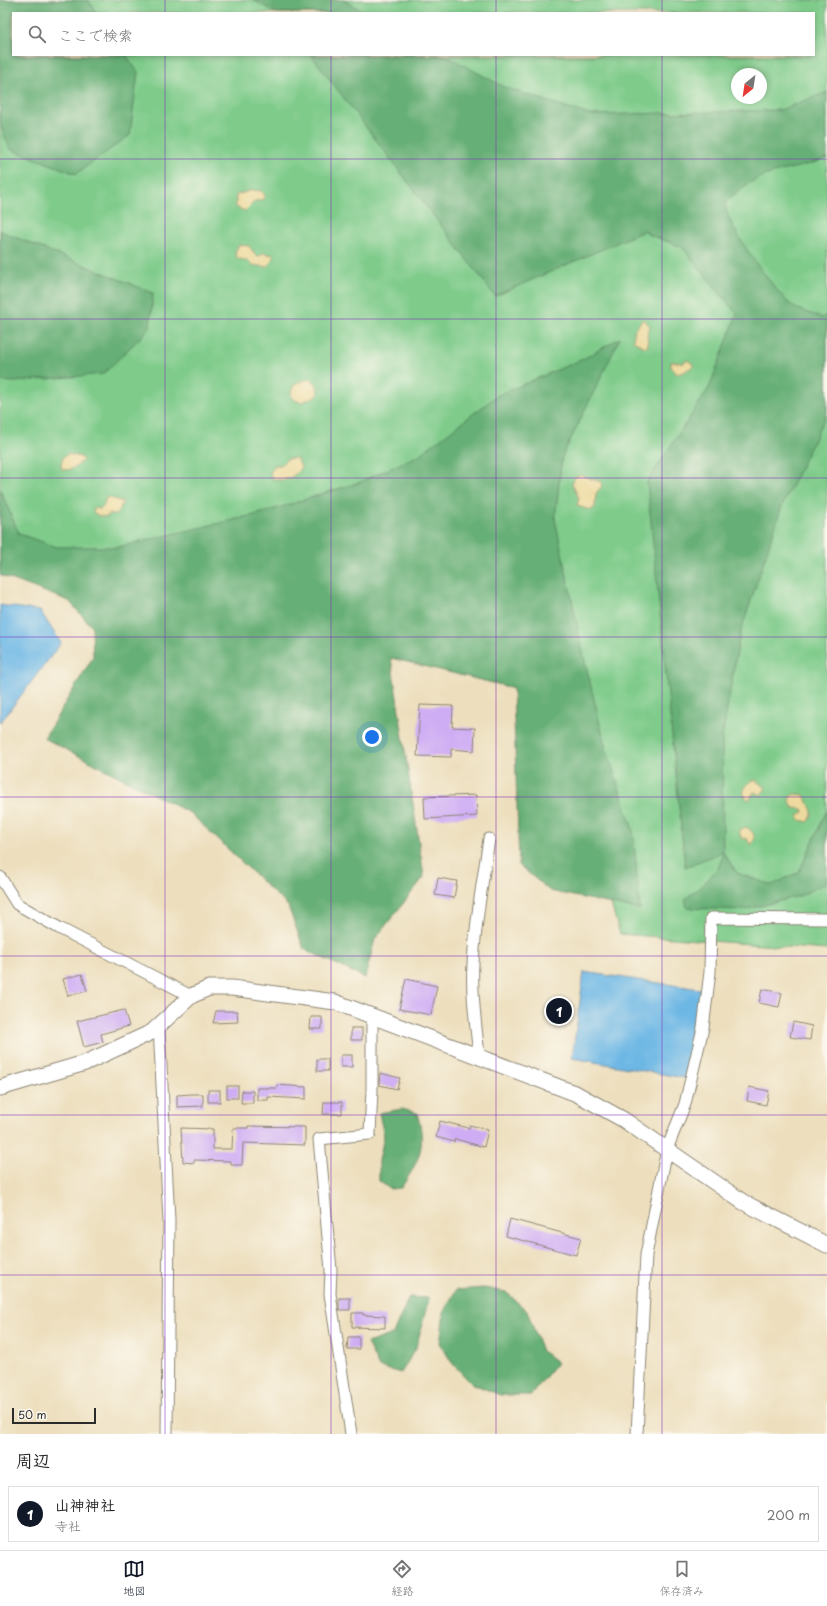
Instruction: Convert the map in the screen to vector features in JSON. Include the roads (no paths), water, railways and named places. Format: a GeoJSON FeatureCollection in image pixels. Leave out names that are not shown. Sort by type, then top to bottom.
{"type":"FeatureCollection","features":[{"type":"Feature","properties":{"kind":"street"},"geometry":{"type":"LineString","coordinates":[[479,1056],[473,995],[473,964],[476,925],[489,839]]}},
{"type":"Feature","properties":{"kind":"street"},"geometry":{"type":"LineString","coordinates":[[0,877],[17,904],[59,928],[191,996]]}},
{"type":"Feature","properties":{"kind":"street"},"geometry":{"type":"LineString","coordinates":[[637,1434],[646,1255],[667,1149],[685,1104],[703,1028],[710,972],[710,918],[827,919]]}},
{"type":"Feature","properties":{"kind":"street"},"geometry":{"type":"LineString","coordinates":[[0,1088],[85,1063],[159,1027],[191,996],[209,988],[232,988],[335,1002],[577,1094],[624,1120],[743,1202],[827,1245]]}},
{"type":"Feature","properties":{"kind":"street"},"geometry":{"type":"LineString","coordinates":[[351,1434],[330,1294],[331,1270],[319,1139],[370,1134],[372,1090],[372,1016]]}},
{"type":"Feature","properties":{"kind":"street"},"geometry":{"type":"LineString","coordinates":[[159,1027],[169,1220],[167,1434]]}},
{"type":"Feature","properties":{"kind":"water"},"geometry":{"type":"Polygon","coordinates":[[[0,605],[40,611],[61,643],[0,723],[0,605]]]}},
{"type":"Feature","properties":{"kind":"water"},"geometry":{"type":"Polygon","coordinates":[[[584,972],[707,990],[690,1079],[572,1058],[584,972]]]}},
{"type":"Feature","properties":{"kind":"place","name":"山神神社"},"geometry":{"type":"Point","coordinates":[559,1011]}}]}
